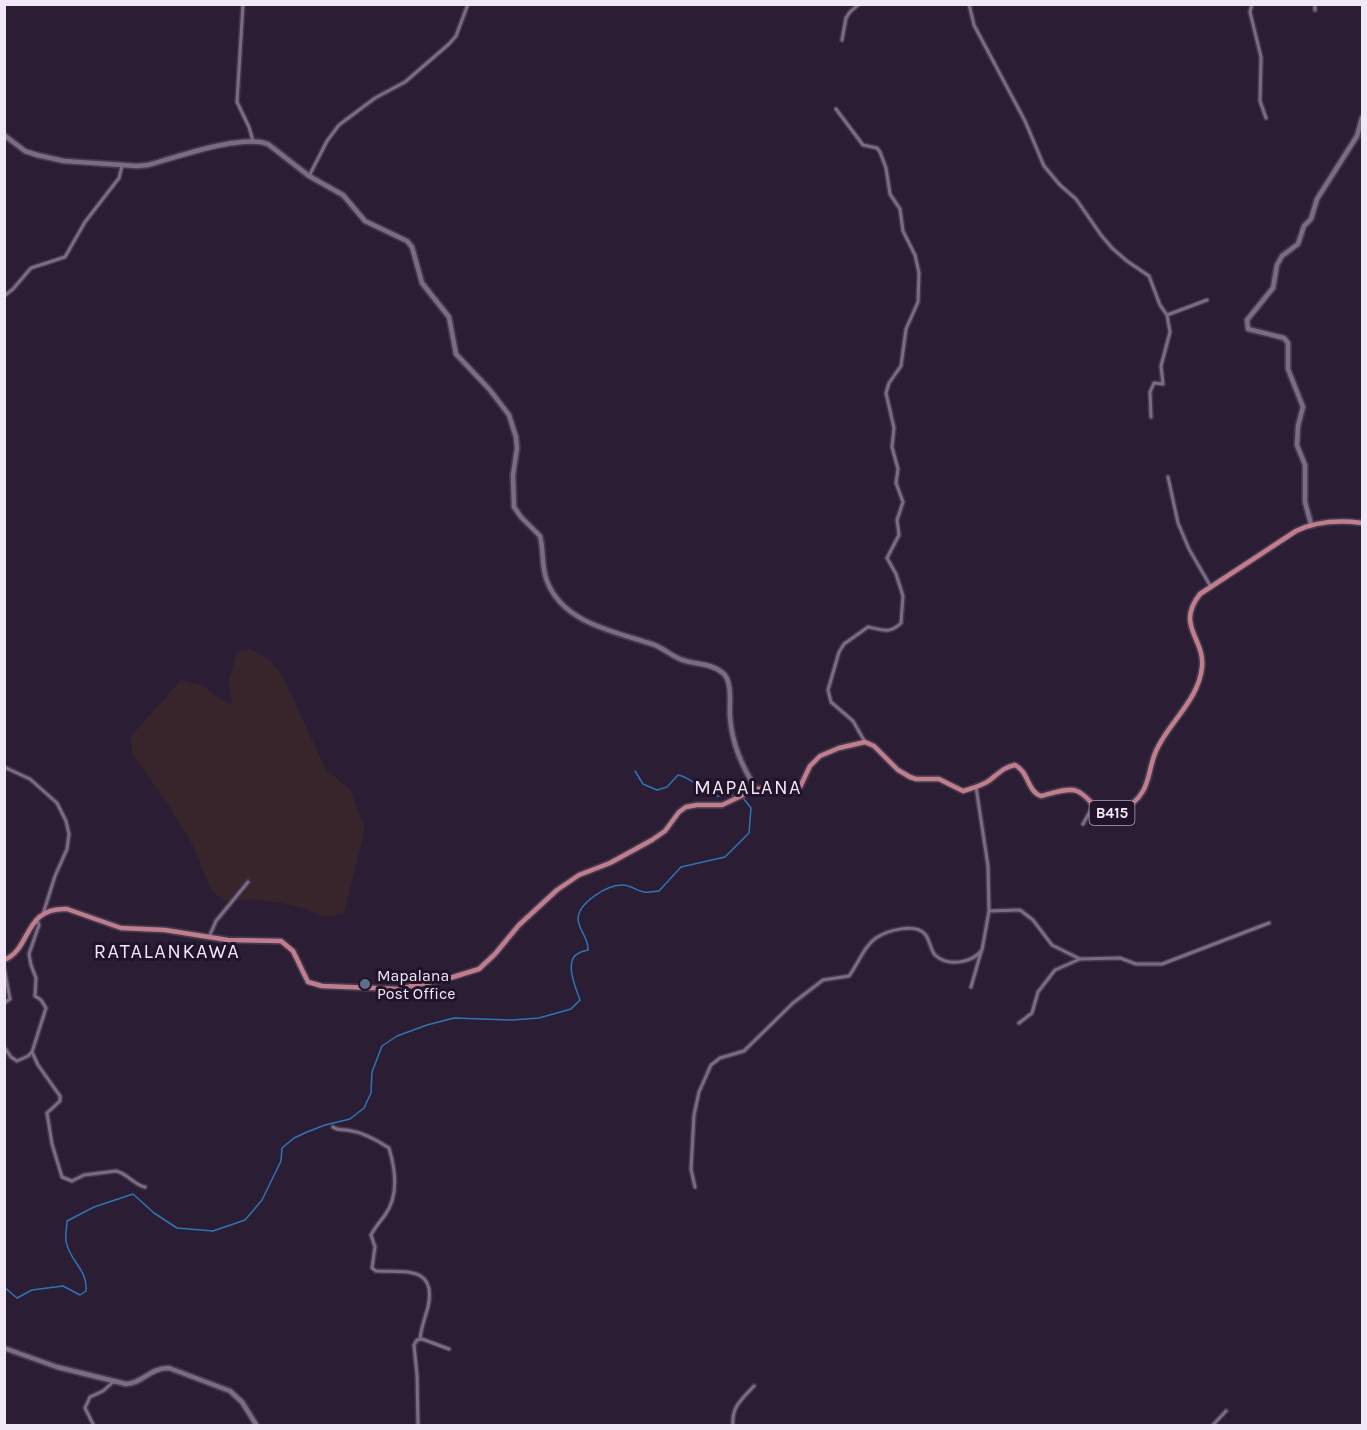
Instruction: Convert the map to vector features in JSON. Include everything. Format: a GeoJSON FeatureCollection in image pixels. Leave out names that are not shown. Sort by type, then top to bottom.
{"type":"FeatureCollection","features":[{"type":"Feature","properties":{"kind":"main road"},"geometry":{"type":"LineString","coordinates":[[1311,524],[1305,502],[1305,465],[1297,445],[1298,426],[1303,406],[1288,369],[1288,343],[1284,338],[1248,329],[1247,320],[1273,288],[1277,265],[1282,256],[1298,244],[1304,226],[1311,219],[1317,199],[1357,136],[1362,118]]}},
{"type":"Feature","properties":{"kind":"main road"},"geometry":{"type":"LineString","coordinates":[[4,135],[25,151],[38,156],[64,161],[148,165],[229,144],[253,141],[268,144],[309,176],[343,195],[365,221],[407,241],[412,247],[422,283],[449,317],[456,354],[490,390],[508,415],[516,437],[517,448],[513,475],[514,507],[540,536],[542,568],[554,597],[575,616],[631,639],[653,644],[681,660],[700,663],[722,672],[729,688],[730,720],[738,754],[756,789]]}},
{"type":"Feature","properties":{"kind":"main road","name":"B415"},"geometry":{"type":"LineString","coordinates":[[976,787],[989,781],[1004,768],[1015,765],[1026,776],[1037,795],[1076,790],[1102,812],[1117,812],[1134,802],[1143,790],[1156,751],[1200,680],[1203,664],[1190,626],[1190,615],[1196,599],[1210,587],[1296,531],[1311,524],[1346,520],[1362,523]]}},
{"type":"Feature","properties":{"kind":"main road"},"geometry":{"type":"LineString","coordinates":[[4,960],[13,956],[35,921],[43,914],[67,909],[121,928],[165,930],[228,940],[281,941],[293,951],[308,982],[322,986],[398,989],[479,969],[519,925],[557,890],[579,875],[610,863],[652,840],[665,831],[686,807],[722,805],[756,789],[794,791],[800,787],[810,766],[819,756],[839,748],[865,742],[874,746],[898,770],[910,777],[939,779],[963,791],[976,787]]}},
{"type":"Feature","properties":{"kind":"main road"},"geometry":{"type":"LineString","coordinates":[[4,1348],[57,1367],[113,1382],[134,1384],[153,1370],[169,1368],[230,1391],[242,1402],[257,1425]]}},
{"type":"Feature","properties":{"kind":"street"},"geometry":{"type":"LineString","coordinates":[[243,4],[237,102],[253,141]]}},
{"type":"Feature","properties":{"kind":"street"},"geometry":{"type":"LineString","coordinates":[[309,176],[327,141],[339,126],[375,98],[405,82],[449,44],[456,36],[468,4]]}},
{"type":"Feature","properties":{"kind":"street"},"geometry":{"type":"LineString","coordinates":[[842,40],[846,18],[859,4]]}},
{"type":"Feature","properties":{"kind":"street"},"geometry":{"type":"LineString","coordinates":[[969,4],[974,25],[1025,121],[1044,166],[1076,199],[1112,248],[1149,276],[1160,305],[1167,315],[1170,332],[1161,366],[1163,384],[1154,383],[1150,392],[1150,417]]}},
{"type":"Feature","properties":{"kind":"street"},"geometry":{"type":"LineString","coordinates":[[1252,4],[1250,12],[1261,57],[1260,101],[1266,118]]}},
{"type":"Feature","properties":{"kind":"street"},"geometry":{"type":"LineString","coordinates":[[1315,10],[1316,4]]}},
{"type":"Feature","properties":{"kind":"street"},"geometry":{"type":"LineString","coordinates":[[836,109],[863,145],[877,148],[880,152],[886,168],[890,194],[900,209],[903,231],[915,255],[919,273],[918,302],[906,329],[902,366],[889,383],[886,393],[894,428],[892,447],[898,469],[896,483],[903,502],[897,520],[899,536],[887,558],[896,574],[903,596],[901,623],[897,627],[882,631],[868,627],[844,644],[832,670],[828,690],[831,702],[853,721],[865,742]]}},
{"type":"Feature","properties":{"kind":"street"},"geometry":{"type":"LineString","coordinates":[[4,296],[32,268],[65,257],[85,222],[119,178],[123,164]]}},
{"type":"Feature","properties":{"kind":"street"},"geometry":{"type":"LineString","coordinates":[[1167,315],[1207,300]]}},
{"type":"Feature","properties":{"kind":"street"},"geometry":{"type":"LineString","coordinates":[[1168,477],[1178,522],[1189,549],[1210,587]]}},
{"type":"Feature","properties":{"kind":"street"},"geometry":{"type":"LineString","coordinates":[[4,767],[30,779],[57,803],[68,827],[67,849],[55,876],[43,914]]}},
{"type":"Feature","properties":{"kind":"street"},"geometry":{"type":"LineString","coordinates":[[971,987],[981,960],[989,911],[986,844],[976,787]]}},
{"type":"Feature","properties":{"kind":"street"},"geometry":{"type":"LineString","coordinates":[[1083,824],[1093,806]]}},
{"type":"Feature","properties":{"kind":"street"},"geometry":{"type":"LineString","coordinates":[[209,937],[216,921],[248,882]]}},
{"type":"Feature","properties":{"kind":"street"},"geometry":{"type":"LineString","coordinates":[[989,911],[1020,910],[1033,920],[1052,945],[1080,959]]}},
{"type":"Feature","properties":{"kind":"street"},"geometry":{"type":"LineString","coordinates":[[4,1047],[17,1061],[28,1056],[32,1052],[46,1008],[35,996],[36,978],[29,957],[29,950],[39,925],[39,922],[35,921]]}},
{"type":"Feature","properties":{"kind":"street"},"geometry":{"type":"LineString","coordinates":[[1019,1023],[1032,1013],[1038,992],[1055,970],[1080,959],[1120,958],[1136,964],[1162,964],[1269,924]]}},
{"type":"Feature","properties":{"kind":"street"},"geometry":{"type":"LineString","coordinates":[[695,1187],[691,1169],[694,1115],[699,1092],[711,1065],[720,1058],[744,1051],[793,1003],[823,980],[849,976],[868,946],[882,934],[908,928],[921,931],[927,936],[933,953],[949,962],[965,961],[982,950]]}},
{"type":"Feature","properties":{"kind":"street"},"geometry":{"type":"LineString","coordinates":[[4,968],[10,999],[4,1003]]}},
{"type":"Feature","properties":{"kind":"street"},"geometry":{"type":"LineString","coordinates":[[32,1052],[38,1065],[60,1096],[60,1101],[47,1113],[52,1143],[62,1177],[72,1181],[84,1175],[116,1171],[139,1186],[145,1187]]}},
{"type":"Feature","properties":{"kind":"street"},"geometry":{"type":"LineString","coordinates":[[333,1127],[364,1135],[389,1148],[395,1178],[392,1200],[387,1214],[375,1226],[371,1235],[375,1247],[372,1268],[376,1271],[411,1272],[422,1276],[428,1282],[430,1295],[420,1339],[414,1345],[418,1425]]}},
{"type":"Feature","properties":{"kind":"street"},"geometry":{"type":"LineString","coordinates":[[420,1339],[448,1349]]}},
{"type":"Feature","properties":{"kind":"street"},"geometry":{"type":"LineString","coordinates":[[94,1425],[85,1408],[90,1396],[103,1391],[113,1382]]}},
{"type":"Feature","properties":{"kind":"street"},"geometry":{"type":"LineString","coordinates":[[733,1425],[732,1415],[738,1403],[754,1386]]}},
{"type":"Feature","properties":{"kind":"street"},"geometry":{"type":"LineString","coordinates":[[1212,1425],[1226,1411]]}},
{"type":"Feature","properties":{"kind":"shaded area"},"geometry":{"type":"Polygon","coordinates":[[[250,649],[269,659],[281,673],[326,770],[350,789],[365,829],[344,914],[323,917],[307,909],[250,899],[226,902],[211,890],[192,844],[166,801],[133,755],[130,737],[181,680],[202,685],[220,699],[232,704],[228,683],[237,652],[250,649]]]}},
{"type":"Feature","properties":{"kind":"waterway"},"geometry":{"type":"LineString","coordinates":[[635,771],[643,784],[657,790],[667,787],[678,775],[707,792],[721,796],[738,796]]}},
{"type":"Feature","properties":{"kind":"waterway"},"geometry":{"type":"LineString","coordinates":[[4,1287],[17,1298],[32,1290],[63,1286],[80,1295],[86,1291],[84,1277],[68,1248],[67,1221],[94,1207],[133,1194],[154,1213],[177,1228],[213,1231],[245,1220],[262,1200],[281,1161],[282,1148],[294,1138],[307,1132],[350,1119],[364,1108],[371,1093],[372,1072],[382,1046],[397,1036],[454,1018],[512,1020],[539,1018],[571,1009],[580,1000],[572,975],[572,962],[579,953],[588,950],[578,919],[583,907],[602,891],[617,886],[626,885],[642,892],[659,891],[681,867],[725,857],[749,833],[751,808],[743,798]]}},
{"type":"Feature","properties":{"kind":"place","name":"Mapalana Post Office"},"geometry":{"type":"Point","coordinates":[365,984]}},
{"type":"Feature","properties":{"kind":"district","name":"MAPALANA"},"geometry":{"type":"Point","coordinates":[748,787]}},
{"type":"Feature","properties":{"kind":"district","name":"RATALANKAWA"},"geometry":{"type":"Point","coordinates":[167,951]}}]}
